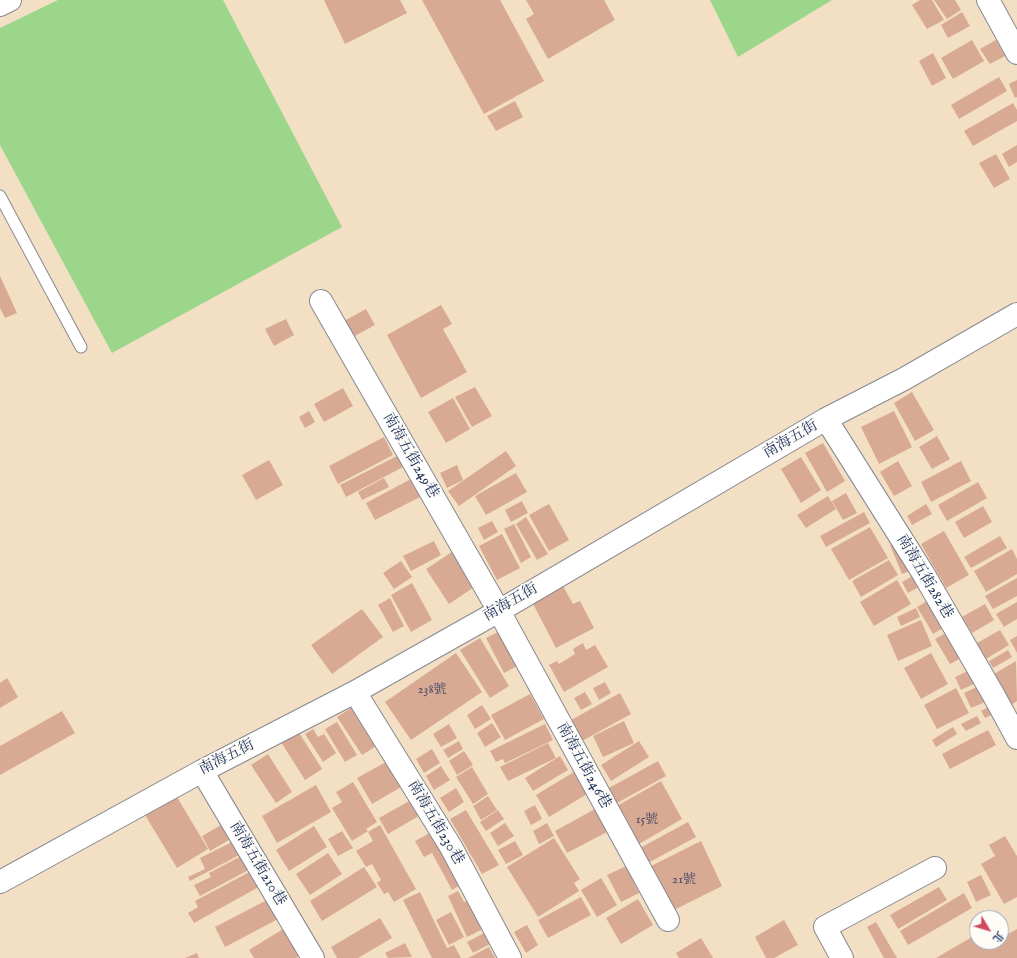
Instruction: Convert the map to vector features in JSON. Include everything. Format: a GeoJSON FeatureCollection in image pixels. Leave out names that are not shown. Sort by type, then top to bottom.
{"type":"FeatureCollection","features":[{"type":"Feature","properties":{"kind":"street"},"geometry":{"type":"LineString","coordinates":[[0,5],[10,0]]}},
{"type":"Feature","properties":{"kind":"street"},"geometry":{"type":"LineString","coordinates":[[988,0],[1017,52]]}},
{"type":"Feature","properties":{"kind":"street","name":"南海五街249巷"},"geometry":{"type":"LineString","coordinates":[[321,301],[499,611]]}},
{"type":"Feature","properties":{"kind":"street","name":"南海五街"},"geometry":{"type":"LineString","coordinates":[[0,882],[202,771],[355,692],[499,611],[826,419],[904,379],[1017,314]]}},
{"type":"Feature","properties":{"kind":"street","name":"南海五街282巷"},"geometry":{"type":"LineString","coordinates":[[826,419],[923,573],[994,694],[1017,738]]}},
{"type":"Feature","properties":{"kind":"street","name":"南海五街246巷"},"geometry":{"type":"LineString","coordinates":[[499,611],[668,920]]}},
{"type":"Feature","properties":{"kind":"street","name":"南海五街230巷"},"geometry":{"type":"LineString","coordinates":[[355,692],[451,847],[510,958]]}},
{"type":"Feature","properties":{"kind":"street","name":"南海五街210巷"},"geometry":{"type":"LineString","coordinates":[[202,771],[313,958]]}},
{"type":"Feature","properties":{"kind":"street"},"geometry":{"type":"LineString","coordinates":[[842,958],[825,927],[935,868]]}},
{"type":"Feature","properties":{"kind":"lane"},"geometry":{"type":"LineString","coordinates":[[0,196],[81,348]]}},
{"type":"Feature","properties":{"kind":"green space"},"geometry":{"type":"Polygon","coordinates":[[[58,0],[223,0],[342,227],[112,353],[0,145],[0,28],[58,0]]]}},
{"type":"Feature","properties":{"kind":"green space"},"geometry":{"type":"Polygon","coordinates":[[[710,0],[832,0],[738,57],[710,0]]]}},
{"type":"Feature","properties":{"kind":"building"},"geometry":{"type":"Polygon","coordinates":[[[324,0],[400,0],[407,13],[345,44],[324,0]]]}},
{"type":"Feature","properties":{"kind":"building"},"geometry":{"type":"Polygon","coordinates":[[[422,0],[500,0],[544,81],[484,114],[422,0]]]}},
{"type":"Feature","properties":{"kind":"building"},"geometry":{"type":"Polygon","coordinates":[[[526,0],[604,0],[615,20],[548,59],[526,19],[534,14],[526,0]]]}},
{"type":"Feature","properties":{"kind":"building"},"geometry":{"type":"Polygon","coordinates":[[[920,0],[932,0],[944,20],[927,29],[912,5],[920,0]]]}},
{"type":"Feature","properties":{"kind":"building"},"geometry":{"type":"Polygon","coordinates":[[[934,0],[955,0],[961,10],[947,19],[934,0]]]}},
{"type":"Feature","properties":{"kind":"building"},"geometry":{"type":"Polygon","coordinates":[[[962,12],[970,26],[948,38],[941,25],[962,12]]]}},
{"type":"Feature","properties":{"kind":"building"},"geometry":{"type":"Polygon","coordinates":[[[972,40],[984,61],[953,79],[941,58],[972,40]]]}},
{"type":"Feature","properties":{"kind":"building"},"geometry":{"type":"Polygon","coordinates":[[[996,40],[1005,56],[990,64],[980,49],[996,40]]]}},
{"type":"Feature","properties":{"kind":"building"},"geometry":{"type":"Polygon","coordinates":[[[933,53],[946,78],[932,86],[919,61],[933,53]]]}},
{"type":"Feature","properties":{"kind":"building"},"geometry":{"type":"Polygon","coordinates":[[[999,77],[1007,91],[959,119],[951,105],[999,77]]]}},
{"type":"Feature","properties":{"kind":"building"},"geometry":{"type":"Polygon","coordinates":[[[1017,80],[1017,97],[1015,98],[1009,84],[1017,80]]]}},
{"type":"Feature","properties":{"kind":"building"},"geometry":{"type":"Polygon","coordinates":[[[515,101],[523,117],[496,131],[487,116],[515,101]]]}},
{"type":"Feature","properties":{"kind":"building"},"geometry":{"type":"Polygon","coordinates":[[[1013,103],[1017,110],[1017,121],[973,146],[964,131],[1013,103]]]}},
{"type":"Feature","properties":{"kind":"building"},"geometry":{"type":"Polygon","coordinates":[[[1017,145],[1017,162],[1009,167],[1002,154],[1017,145]]]}},
{"type":"Feature","properties":{"kind":"building"},"geometry":{"type":"Polygon","coordinates":[[[996,154],[1010,179],[994,188],[979,163],[996,154]]]}},
{"type":"Feature","properties":{"kind":"building"},"geometry":{"type":"Polygon","coordinates":[[[0,276],[17,313],[5,318],[0,308],[0,276]]]}},
{"type":"Feature","properties":{"kind":"building"},"geometry":{"type":"Polygon","coordinates":[[[441,305],[452,324],[443,329],[467,372],[421,398],[387,335],[441,305]]]}},
{"type":"Feature","properties":{"kind":"building"},"geometry":{"type":"Polygon","coordinates":[[[366,309],[375,325],[353,337],[344,321],[366,309]]]}},
{"type":"Feature","properties":{"kind":"building"},"geometry":{"type":"Polygon","coordinates":[[[286,319],[294,335],[274,346],[265,329],[286,319]]]}},
{"type":"Feature","properties":{"kind":"building"},"geometry":{"type":"Polygon","coordinates":[[[475,387],[492,416],[472,427],[455,397],[475,387]]]}},
{"type":"Feature","properties":{"kind":"building"},"geometry":{"type":"Polygon","coordinates":[[[343,388],[353,406],[324,422],[314,404],[343,388]]]}},
{"type":"Feature","properties":{"kind":"building"},"geometry":{"type":"Polygon","coordinates":[[[912,392],[934,430],[915,441],[894,403],[912,392]]]}},
{"type":"Feature","properties":{"kind":"building"},"geometry":{"type":"Polygon","coordinates":[[[453,398],[470,429],[446,443],[428,412],[453,398]]]}},
{"type":"Feature","properties":{"kind":"building"},"geometry":{"type":"Polygon","coordinates":[[[309,411],[315,422],[305,428],[299,417],[309,411]]]}},
{"type":"Feature","properties":{"kind":"building"},"geometry":{"type":"Polygon","coordinates":[[[894,411],[912,447],[879,464],[861,427],[894,411]]]}},
{"type":"Feature","properties":{"kind":"building"},"geometry":{"type":"Polygon","coordinates":[[[937,436],[950,459],[932,469],[919,447],[937,436]]]}},
{"type":"Feature","properties":{"kind":"building"},"geometry":{"type":"Polygon","coordinates":[[[384,437],[393,455],[338,484],[329,466],[384,437]]]}},
{"type":"Feature","properties":{"kind":"building"},"geometry":{"type":"Polygon","coordinates":[[[823,443],[845,481],[827,492],[805,453],[823,443]]]}},
{"type":"Feature","properties":{"kind":"building"},"geometry":{"type":"Polygon","coordinates":[[[506,451],[516,466],[459,506],[448,491],[506,451]]]}},
{"type":"Feature","properties":{"kind":"building"},"geometry":{"type":"Polygon","coordinates":[[[399,455],[405,466],[346,497],[340,485],[399,455]]]}},
{"type":"Feature","properties":{"kind":"building"},"geometry":{"type":"Polygon","coordinates":[[[801,457],[821,490],[801,503],[781,469],[801,457]]]}},
{"type":"Feature","properties":{"kind":"building"},"geometry":{"type":"Polygon","coordinates":[[[269,460],[283,485],[256,500],[242,475],[269,460]]]}},
{"type":"Feature","properties":{"kind":"building"},"geometry":{"type":"Polygon","coordinates":[[[898,461],[912,486],[894,496],[880,472],[898,461]]]}},
{"type":"Feature","properties":{"kind":"building"},"geometry":{"type":"Polygon","coordinates":[[[961,461],[971,481],[931,502],[921,482],[961,461]]]}},
{"type":"Feature","properties":{"kind":"building"},"geometry":{"type":"Polygon","coordinates":[[[457,465],[463,480],[447,488],[440,473],[457,465]]]}},
{"type":"Feature","properties":{"kind":"building"},"geometry":{"type":"Polygon","coordinates":[[[516,473],[527,492],[486,515],[475,496],[516,473]]]}},
{"type":"Feature","properties":{"kind":"building"},"geometry":{"type":"Polygon","coordinates":[[[384,478],[389,487],[362,500],[358,492],[384,478]]]}},
{"type":"Feature","properties":{"kind":"building"},"geometry":{"type":"Polygon","coordinates":[[[411,479],[420,497],[375,520],[366,503],[411,479]]]}},
{"type":"Feature","properties":{"kind":"building"},"geometry":{"type":"Polygon","coordinates":[[[978,482],[987,498],[947,521],[938,505],[978,482]]]}},
{"type":"Feature","properties":{"kind":"building"},"geometry":{"type":"Polygon","coordinates":[[[846,493],[857,513],[843,520],[832,501],[846,493]]]}},
{"type":"Feature","properties":{"kind":"building"},"geometry":{"type":"Polygon","coordinates":[[[828,496],[836,509],[806,528],[797,515],[828,496]]]}},
{"type":"Feature","properties":{"kind":"building"},"geometry":{"type":"Polygon","coordinates":[[[522,501],[528,513],[511,522],[505,510],[522,501]]]}},
{"type":"Feature","properties":{"kind":"building"},"geometry":{"type":"Polygon","coordinates":[[[549,504],[569,540],[549,551],[529,515],[549,504]]]}},
{"type":"Feature","properties":{"kind":"building"},"geometry":{"type":"Polygon","coordinates":[[[926,504],[932,514],[912,525],[907,516],[926,504]]]}},
{"type":"Feature","properties":{"kind":"building"},"geometry":{"type":"Polygon","coordinates":[[[983,506],[992,522],[964,538],[955,522],[983,506]]]}},
{"type":"Feature","properties":{"kind":"building"},"geometry":{"type":"Polygon","coordinates":[[[864,512],[870,523],[826,547],[820,536],[864,512]]]}},
{"type":"Feature","properties":{"kind":"building"},"geometry":{"type":"Polygon","coordinates":[[[526,517],[548,554],[537,560],[516,524],[526,517]]]}},
{"type":"Feature","properties":{"kind":"building"},"geometry":{"type":"Polygon","coordinates":[[[492,521],[498,532],[484,540],[478,528],[492,521]]]}},
{"type":"Feature","properties":{"kind":"building"},"geometry":{"type":"Polygon","coordinates":[[[514,524],[531,557],[521,563],[504,529],[514,524]]]}},
{"type":"Feature","properties":{"kind":"building"},"geometry":{"type":"Polygon","coordinates":[[[870,527],[888,558],[849,580],[831,549],[870,527]]]}},
{"type":"Feature","properties":{"kind":"building"},"geometry":{"type":"Polygon","coordinates":[[[944,531],[969,575],[946,588],[921,544],[944,531]]]}},
{"type":"Feature","properties":{"kind":"building"},"geometry":{"type":"Polygon","coordinates":[[[502,534],[520,568],[497,580],[479,546],[502,534]]]}},
{"type":"Feature","properties":{"kind":"building"},"geometry":{"type":"Polygon","coordinates":[[[1000,536],[1007,548],[971,568],[964,557],[1000,536]]]}},
{"type":"Feature","properties":{"kind":"building"},"geometry":{"type":"Polygon","coordinates":[[[434,541],[441,555],[411,571],[403,556],[434,541]]]}},
{"type":"Feature","properties":{"kind":"building"},"geometry":{"type":"Polygon","coordinates":[[[898,542],[910,571],[902,574],[890,545],[898,542]]]}},
{"type":"Feature","properties":{"kind":"building"},"geometry":{"type":"Polygon","coordinates":[[[458,548],[480,583],[449,604],[426,569],[458,548]]]}},
{"type":"Feature","properties":{"kind":"building"},"geometry":{"type":"Polygon","coordinates":[[[1012,549],[1017,559],[1017,574],[986,592],[974,571],[1012,549]]]}},
{"type":"Feature","properties":{"kind":"building"},"geometry":{"type":"Polygon","coordinates":[[[889,560],[898,575],[861,597],[852,581],[889,560]]]}},
{"type":"Feature","properties":{"kind":"building"},"geometry":{"type":"Polygon","coordinates":[[[401,561],[412,577],[394,589],[383,573],[401,561]]]}},
{"type":"Feature","properties":{"kind":"building"},"geometry":{"type":"Polygon","coordinates":[[[918,573],[924,584],[908,593],[902,582],[918,573]]]}},
{"type":"Feature","properties":{"kind":"building"},"geometry":{"type":"Polygon","coordinates":[[[1017,578],[1017,596],[993,609],[985,596],[1017,578]]]}},
{"type":"Feature","properties":{"kind":"building"},"geometry":{"type":"Polygon","coordinates":[[[897,580],[911,604],[874,626],[860,602],[897,580]]]}},
{"type":"Feature","properties":{"kind":"building"},"geometry":{"type":"Polygon","coordinates":[[[412,583],[432,620],[411,632],[391,595],[412,583]]]}},
{"type":"Feature","properties":{"kind":"building"},"geometry":{"type":"Polygon","coordinates":[[[563,586],[573,604],[580,601],[594,628],[556,648],[532,602],[563,586]]]}},
{"type":"Feature","properties":{"kind":"building"},"geometry":{"type":"Polygon","coordinates":[[[390,598],[404,626],[393,632],[378,605],[390,598]]]}},
{"type":"Feature","properties":{"kind":"building"},"geometry":{"type":"Polygon","coordinates":[[[932,598],[948,625],[933,634],[917,607],[932,598]]]}},
{"type":"Feature","properties":{"kind":"building"},"geometry":{"type":"Polygon","coordinates":[[[1017,602],[1017,619],[1004,627],[996,614],[1017,602]]]}},
{"type":"Feature","properties":{"kind":"building"},"geometry":{"type":"Polygon","coordinates":[[[985,604],[994,620],[972,633],[962,617],[985,604]]]}},
{"type":"Feature","properties":{"kind":"building"},"geometry":{"type":"Polygon","coordinates":[[[916,608],[920,617],[901,626],[897,617],[916,608]]]}},
{"type":"Feature","properties":{"kind":"building"},"geometry":{"type":"Polygon","coordinates":[[[362,609],[383,637],[332,674],[311,645],[362,609]]]}},
{"type":"Feature","properties":{"kind":"building"},"geometry":{"type":"Polygon","coordinates":[[[921,620],[932,646],[898,661],[887,635],[921,620]]]}},
{"type":"Feature","properties":{"kind":"building"},"geometry":{"type":"Polygon","coordinates":[[[504,629],[521,664],[504,673],[486,638],[504,629]]]}},
{"type":"Feature","properties":{"kind":"building"},"geometry":{"type":"Polygon","coordinates":[[[951,630],[966,655],[950,664],[935,639],[951,630]]]}},
{"type":"Feature","properties":{"kind":"building"},"geometry":{"type":"Polygon","coordinates":[[[1000,630],[1009,645],[986,659],[977,643],[1000,630]]]}},
{"type":"Feature","properties":{"kind":"building"},"geometry":{"type":"Polygon","coordinates":[[[1017,636],[1017,653],[1010,640],[1017,636]]]}},
{"type":"Feature","properties":{"kind":"building"},"geometry":{"type":"Polygon","coordinates":[[[480,638],[509,686],[490,698],[460,650],[480,638]]]}},
{"type":"Feature","properties":{"kind":"building"},"geometry":{"type":"Polygon","coordinates":[[[583,643],[586,650],[595,645],[608,667],[564,692],[549,665],[557,661],[559,664],[575,654],[573,649],[583,643]]]}},
{"type":"Feature","properties":{"kind":"building"},"geometry":{"type":"Polygon","coordinates":[[[1008,650],[1012,657],[993,668],[989,661],[1008,650]]]}},
{"type":"Feature","properties":{"kind":"building"},"geometry":{"type":"Polygon","coordinates":[[[456,653],[482,692],[411,740],[385,702],[456,653]]]}},
{"type":"Feature","properties":{"kind":"building"},"geometry":{"type":"Polygon","coordinates":[[[931,653],[948,684],[921,699],[904,668],[931,653]]]}},
{"type":"Feature","properties":{"kind":"building"},"geometry":{"type":"Polygon","coordinates":[[[1016,661],[1017,701],[1011,705],[994,674],[1016,661]]]}},
{"type":"Feature","properties":{"kind":"building"},"geometry":{"type":"Polygon","coordinates":[[[972,669],[978,682],[961,690],[955,677],[972,669]]]}},
{"type":"Feature","properties":{"kind":"building"},"geometry":{"type":"Polygon","coordinates":[[[7,678],[18,697],[0,708],[0,683],[7,678]]]}},
{"type":"Feature","properties":{"kind":"building"},"geometry":{"type":"Polygon","coordinates":[[[605,682],[611,693],[599,700],[593,688],[605,682]]]}},
{"type":"Feature","properties":{"kind":"building"},"geometry":{"type":"Polygon","coordinates":[[[983,684],[990,700],[971,708],[964,693],[983,684]]]}},
{"type":"Feature","properties":{"kind":"building"},"geometry":{"type":"Polygon","coordinates":[[[956,688],[969,713],[937,729],[924,705],[956,688]]]}},
{"type":"Feature","properties":{"kind":"building"},"geometry":{"type":"Polygon","coordinates":[[[585,692],[592,704],[581,710],[574,698],[585,692]]]}},
{"type":"Feature","properties":{"kind":"building"},"geometry":{"type":"Polygon","coordinates":[[[620,693],[631,714],[582,741],[571,720],[620,693]]]}},
{"type":"Feature","properties":{"kind":"building"},"geometry":{"type":"Polygon","coordinates":[[[530,694],[544,719],[505,740],[491,715],[530,694]]]}},
{"type":"Feature","properties":{"kind":"building"},"geometry":{"type":"Polygon","coordinates":[[[993,704],[997,712],[985,718],[981,711],[993,704]]]}},
{"type":"Feature","properties":{"kind":"building"},"geometry":{"type":"Polygon","coordinates":[[[482,705],[491,719],[475,729],[467,715],[482,705]]]}},
{"type":"Feature","properties":{"kind":"building"},"geometry":{"type":"Polygon","coordinates":[[[354,706],[378,745],[362,755],[337,717],[354,706]]]}},
{"type":"Feature","properties":{"kind":"building"},"geometry":{"type":"Polygon","coordinates":[[[62,711],[75,733],[0,775],[0,746],[62,711]]]}},
{"type":"Feature","properties":{"kind":"building"},"geometry":{"type":"Polygon","coordinates":[[[977,716],[981,723],[966,731],[961,724],[977,716]]]}},
{"type":"Feature","properties":{"kind":"building"},"geometry":{"type":"Polygon","coordinates":[[[624,721],[634,743],[603,757],[593,736],[624,721]]]}},
{"type":"Feature","properties":{"kind":"building"},"geometry":{"type":"Polygon","coordinates":[[[337,722],[357,755],[345,762],[325,729],[337,722]]]}},
{"type":"Feature","properties":{"kind":"building"},"geometry":{"type":"Polygon","coordinates":[[[492,723],[501,737],[485,747],[477,733],[492,723]]]}},
{"type":"Feature","properties":{"kind":"building"},"geometry":{"type":"Polygon","coordinates":[[[449,724],[457,738],[441,747],[433,734],[449,724]]]}},
{"type":"Feature","properties":{"kind":"building"},"geometry":{"type":"Polygon","coordinates":[[[545,724],[553,740],[505,763],[503,759],[496,762],[490,751],[545,724]]]}},
{"type":"Feature","properties":{"kind":"building"},"geometry":{"type":"Polygon","coordinates":[[[953,727],[957,734],[936,747],[932,740],[953,727]]]}},
{"type":"Feature","properties":{"kind":"building"},"geometry":{"type":"Polygon","coordinates":[[[313,729],[318,737],[324,734],[336,753],[323,762],[305,734],[313,729]]]}},
{"type":"Feature","properties":{"kind":"building"},"geometry":{"type":"Polygon","coordinates":[[[988,730],[996,745],[950,769],[942,754],[988,730]]]}},
{"type":"Feature","properties":{"kind":"building"},"geometry":{"type":"Polygon","coordinates":[[[298,731],[322,769],[305,780],[281,742],[298,731]]]}},
{"type":"Feature","properties":{"kind":"building"},"geometry":{"type":"Polygon","coordinates":[[[459,741],[463,749],[448,758],[443,750],[459,741]]]}},
{"type":"Feature","properties":{"kind":"building"},"geometry":{"type":"Polygon","coordinates":[[[639,741],[649,757],[611,781],[601,765],[639,741]]]}},
{"type":"Feature","properties":{"kind":"building"},"geometry":{"type":"Polygon","coordinates":[[[548,743],[556,758],[508,781],[500,767],[548,743]]]}},
{"type":"Feature","properties":{"kind":"building"},"geometry":{"type":"Polygon","coordinates":[[[432,749],[440,763],[424,773],[416,759],[432,749]]]}},
{"type":"Feature","properties":{"kind":"building"},"geometry":{"type":"Polygon","coordinates":[[[464,751],[473,765],[457,775],[449,761],[464,751]]]}},
{"type":"Feature","properties":{"kind":"building"},"geometry":{"type":"Polygon","coordinates":[[[268,754],[292,792],[276,803],[251,765],[268,754]]]}},
{"type":"Feature","properties":{"kind":"building"},"geometry":{"type":"Polygon","coordinates":[[[560,756],[568,770],[533,791],[525,778],[560,756]]]}},
{"type":"Feature","properties":{"kind":"building"},"geometry":{"type":"Polygon","coordinates":[[[658,761],[666,776],[617,803],[609,788],[658,761]]]}},
{"type":"Feature","properties":{"kind":"building"},"geometry":{"type":"Polygon","coordinates":[[[386,762],[401,787],[372,804],[357,778],[386,762]]]}},
{"type":"Feature","properties":{"kind":"building"},"geometry":{"type":"Polygon","coordinates":[[[441,766],[450,780],[434,790],[426,776],[441,766]]]}},
{"type":"Feature","properties":{"kind":"building"},"geometry":{"type":"Polygon","coordinates":[[[472,767],[488,794],[473,804],[456,777],[472,767]]]}},
{"type":"Feature","properties":{"kind":"building"},"geometry":{"type":"Polygon","coordinates":[[[574,772],[587,794],[549,817],[536,795],[574,772]]]}},
{"type":"Feature","properties":{"kind":"building"},"geometry":{"type":"Polygon","coordinates":[[[661,781],[682,819],[639,844],[617,806],[661,781]]]}},
{"type":"Feature","properties":{"kind":"building"},"geometry":{"type":"Polygon","coordinates":[[[353,782],[377,822],[366,829],[368,831],[352,841],[332,808],[342,802],[336,792],[353,782]]]}},
{"type":"Feature","properties":{"kind":"building"},"geometry":{"type":"Polygon","coordinates":[[[316,785],[331,812],[277,843],[262,816],[316,785]]]}},
{"type":"Feature","properties":{"kind":"building"},"geometry":{"type":"Polygon","coordinates":[[[456,788],[464,802],[449,812],[440,798],[456,788]]]}},
{"type":"Feature","properties":{"kind":"building"},"geometry":{"type":"Polygon","coordinates":[[[488,796],[497,810],[481,820],[473,806],[488,796]]]}},
{"type":"Feature","properties":{"kind":"building"},"geometry":{"type":"Polygon","coordinates":[[[177,797],[208,849],[177,868],[145,815],[177,797]]]}},
{"type":"Feature","properties":{"kind":"building"},"geometry":{"type":"Polygon","coordinates":[[[413,799],[422,814],[388,834],[379,818],[413,799]]]}},
{"type":"Feature","properties":{"kind":"building"},"geometry":{"type":"Polygon","coordinates":[[[535,805],[542,819],[531,825],[524,811],[535,805]]]}},
{"type":"Feature","properties":{"kind":"building"},"geometry":{"type":"Polygon","coordinates":[[[595,809],[607,832],[567,853],[555,831],[595,809]]]}},
{"type":"Feature","properties":{"kind":"building"},"geometry":{"type":"Polygon","coordinates":[[[466,810],[499,865],[482,874],[450,819],[466,810]]]}},
{"type":"Feature","properties":{"kind":"building"},"geometry":{"type":"Polygon","coordinates":[[[498,810],[504,819],[486,831],[480,822],[498,810]]]}},
{"type":"Feature","properties":{"kind":"building"},"geometry":{"type":"Polygon","coordinates":[[[688,822],[696,837],[648,863],[640,848],[688,822]]]}},
{"type":"Feature","properties":{"kind":"building"},"geometry":{"type":"Polygon","coordinates":[[[505,823],[514,836],[498,846],[490,833],[505,823]]]}},
{"type":"Feature","properties":{"kind":"building"},"geometry":{"type":"Polygon","coordinates":[[[547,823],[554,836],[539,844],[533,831],[547,823]]]}},
{"type":"Feature","properties":{"kind":"building"},"geometry":{"type":"Polygon","coordinates":[[[221,825],[229,840],[210,851],[202,836],[221,825]]]}},
{"type":"Feature","properties":{"kind":"building"},"geometry":{"type":"Polygon","coordinates":[[[380,825],[416,889],[394,902],[388,892],[384,894],[377,883],[381,880],[372,864],[366,867],[356,851],[373,841],[368,832],[380,825]]]}},
{"type":"Feature","properties":{"kind":"building"},"geometry":{"type":"Polygon","coordinates":[[[314,826],[327,847],[289,871],[276,850],[314,826]]]}},
{"type":"Feature","properties":{"kind":"building"},"geometry":{"type":"Polygon","coordinates":[[[342,831],[353,848],[338,856],[328,839],[342,831]]]}},
{"type":"Feature","properties":{"kind":"building"},"geometry":{"type":"Polygon","coordinates":[[[430,833],[435,843],[439,841],[462,884],[452,890],[432,853],[424,857],[415,841],[430,833]]]}},
{"type":"Feature","properties":{"kind":"building"},"geometry":{"type":"Polygon","coordinates":[[[1005,836],[1017,856],[1017,897],[1004,904],[981,864],[995,856],[989,845],[1005,836]]]}},
{"type":"Feature","properties":{"kind":"building"},"geometry":{"type":"Polygon","coordinates":[[[240,838],[247,851],[190,881],[188,877],[205,869],[200,858],[240,838]]]}},
{"type":"Feature","properties":{"kind":"building"},"geometry":{"type":"Polygon","coordinates":[[[554,838],[580,879],[574,883],[579,891],[538,917],[507,867],[554,838]]]}},
{"type":"Feature","properties":{"kind":"building"},"geometry":{"type":"Polygon","coordinates":[[[515,841],[523,855],[506,864],[498,850],[515,841]]]}},
{"type":"Feature","properties":{"kind":"building"},"geometry":{"type":"Polygon","coordinates":[[[701,841],[722,886],[670,912],[649,867],[701,841]]]}},
{"type":"Feature","properties":{"kind":"building"},"geometry":{"type":"Polygon","coordinates":[[[247,853],[254,867],[200,896],[194,885],[211,877],[209,873],[247,853]]]}},
{"type":"Feature","properties":{"kind":"building"},"geometry":{"type":"Polygon","coordinates":[[[328,853],[342,874],[310,895],[296,874],[328,853]]]}},
{"type":"Feature","properties":{"kind":"building"},"geometry":{"type":"Polygon","coordinates":[[[626,866],[639,893],[621,902],[607,875],[626,866]]]}},
{"type":"Feature","properties":{"kind":"building"},"geometry":{"type":"Polygon","coordinates":[[[364,867],[377,887],[322,921],[310,901],[364,867]]]}},
{"type":"Feature","properties":{"kind":"building"},"geometry":{"type":"Polygon","coordinates":[[[255,869],[264,884],[194,923],[188,913],[198,907],[195,901],[255,869]]]}},
{"type":"Feature","properties":{"kind":"building"},"geometry":{"type":"Polygon","coordinates":[[[981,875],[991,895],[976,902],[967,882],[981,875]]]}},
{"type":"Feature","properties":{"kind":"building"},"geometry":{"type":"Polygon","coordinates":[[[601,878],[617,905],[597,917],[581,890],[601,878]]]}},
{"type":"Feature","properties":{"kind":"building"},"geometry":{"type":"Polygon","coordinates":[[[939,887],[947,900],[898,929],[890,915],[939,887]]]}},
{"type":"Feature","properties":{"kind":"building"},"geometry":{"type":"Polygon","coordinates":[[[458,891],[464,902],[469,900],[483,929],[467,937],[448,896],[458,891]]]}},
{"type":"Feature","properties":{"kind":"building"},"geometry":{"type":"Polygon","coordinates":[[[420,892],[447,948],[454,945],[461,958],[432,958],[403,900],[420,892]]]}},
{"type":"Feature","properties":{"kind":"building"},"geometry":{"type":"Polygon","coordinates":[[[964,893],[972,908],[908,945],[900,931],[964,893]]]}},
{"type":"Feature","properties":{"kind":"building"},"geometry":{"type":"Polygon","coordinates":[[[581,897],[591,915],[548,938],[538,920],[581,897]]]}},
{"type":"Feature","properties":{"kind":"building"},"geometry":{"type":"Polygon","coordinates":[[[638,899],[653,925],[621,944],[606,918],[638,899]]]}},
{"type":"Feature","properties":{"kind":"building"},"geometry":{"type":"Polygon","coordinates":[[[267,900],[278,919],[225,947],[215,927],[267,900]]]}},
{"type":"Feature","properties":{"kind":"building"},"geometry":{"type":"Polygon","coordinates":[[[451,912],[464,937],[449,945],[436,920],[451,912]]]}},
{"type":"Feature","properties":{"kind":"building"},"geometry":{"type":"Polygon","coordinates":[[[380,918],[392,938],[358,958],[337,958],[331,947],[380,918]]]}},
{"type":"Feature","properties":{"kind":"building"},"geometry":{"type":"Polygon","coordinates":[[[784,920],[798,945],[774,958],[766,958],[755,937],[784,920]]]}},
{"type":"Feature","properties":{"kind":"building"},"geometry":{"type":"Polygon","coordinates":[[[876,922],[897,958],[884,958],[867,927],[876,922]]]}},
{"type":"Feature","properties":{"kind":"building"},"geometry":{"type":"Polygon","coordinates":[[[527,925],[538,945],[526,953],[514,932],[527,925]]]}},
{"type":"Feature","properties":{"kind":"building"},"geometry":{"type":"Polygon","coordinates":[[[283,929],[299,956],[296,958],[254,958],[249,950],[283,929]]]}},
{"type":"Feature","properties":{"kind":"building"},"geometry":{"type":"Polygon","coordinates":[[[1017,929],[1017,958],[936,958],[969,939],[969,950],[1009,950],[1009,934],[1017,929]]]}},
{"type":"Feature","properties":{"kind":"building"},"geometry":{"type":"Polygon","coordinates":[[[484,933],[490,944],[473,953],[467,942],[484,933]]]}},
{"type":"Feature","properties":{"kind":"building"},"geometry":{"type":"Polygon","coordinates":[[[701,938],[713,958],[679,958],[676,953],[701,938]]]}},
{"type":"Feature","properties":{"kind":"building"},"geometry":{"type":"Polygon","coordinates":[[[405,943],[412,957],[388,958],[385,953],[405,943]]]}},
{"type":"Feature","properties":{"kind":"building"},"geometry":{"type":"Polygon","coordinates":[[[489,947],[495,958],[468,958],[489,947]]]}},
{"type":"Feature","properties":{"kind":"building"},"geometry":{"type":"Polygon","coordinates":[[[197,953],[199,958],[185,958],[197,953]]]}}]}
